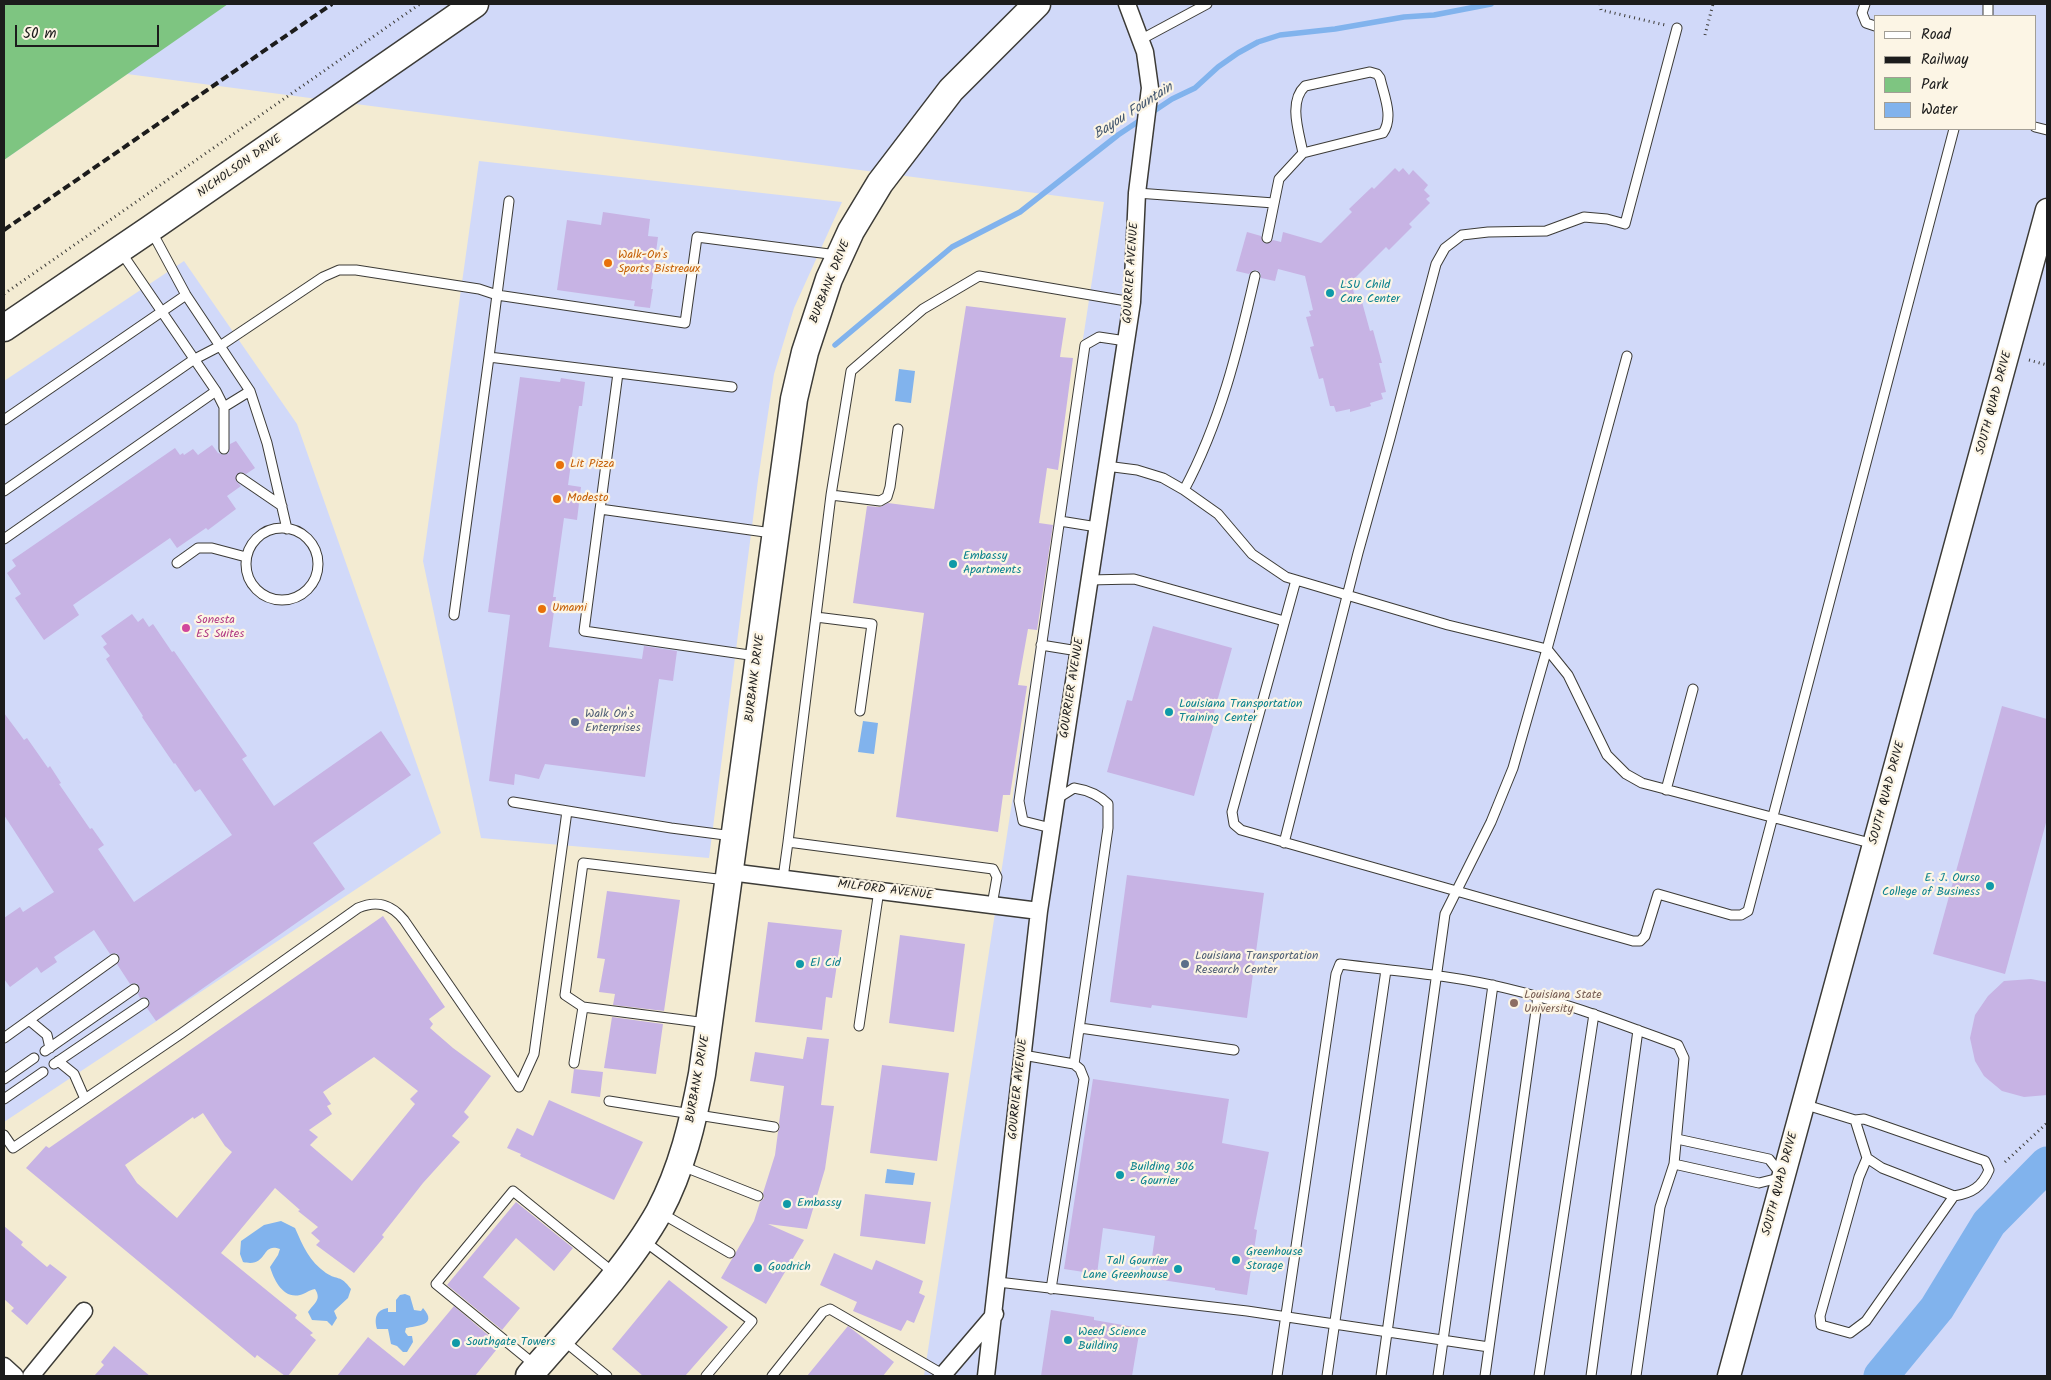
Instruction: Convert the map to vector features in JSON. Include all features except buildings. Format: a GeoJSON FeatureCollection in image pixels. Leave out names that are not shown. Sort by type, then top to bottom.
{"type":"FeatureCollection","features":[{"type":"Feature","properties":{"kind":"main road","name":"NICHOLSON DRIVE"},"geometry":{"type":"LineString","coordinates":[[4,328],[150,230],[474,4]]}},
{"type":"Feature","properties":{"kind":"main road","name":"BURBANK DRIVE"},"geometry":{"type":"LineString","coordinates":[[533,1372],[642,1239],[658,1212],[679,1165],[694,1115],[702,1074],[730,876],[794,399],[818,308],[839,255],[880,183],[951,90],[1037,4]]}},
{"type":"Feature","properties":{"kind":"street","name":"GOURRIER AVENUE"},"geometry":{"type":"LineString","coordinates":[[986,1376],[995,1314],[1039,911],[1132,302],[1138,185],[1150,88],[1149,68],[1126,4]]}},
{"type":"Feature","properties":{"kind":"street","name":"SOUTH QUAD DRIVE"},"geometry":{"type":"LineString","coordinates":[[1729,1376],[2047,210]]}},
{"type":"Feature","properties":{"kind":"street","name":"MILFORD AVENUE"},"geometry":{"type":"LineString","coordinates":[[730,876],[782,878],[1039,911]]}},
{"type":"Feature","properties":{"kind":"street"},"geometry":{"type":"LineString","coordinates":[[31,1376],[84,1311]]}},
{"type":"Feature","properties":{"kind":"street"},"geometry":{"type":"LineString","coordinates":[[943,1375],[995,1314]]}},
{"type":"Feature","properties":{"kind":"street"},"geometry":{"type":"LineString","coordinates":[[4,1366],[16,1376]]}},
{"type":"Feature","properties":{"kind":"lane"},"geometry":{"type":"LineString","coordinates":[[1140,40],[1207,4]]}},
{"type":"Feature","properties":{"kind":"lane"},"geometry":{"type":"LineString","coordinates":[[1865,4],[1862,13],[1866,23],[1874,26]]}},
{"type":"Feature","properties":{"kind":"lane"},"geometry":{"type":"LineString","coordinates":[[1284,843],[1347,596],[1436,264],[1446,248],[1462,236],[1506,231],[1546,231],[1584,217],[1607,219],[1625,224],[1678,28]]}},
{"type":"Feature","properties":{"kind":"lane"},"geometry":{"type":"LineString","coordinates":[[1267,238],[1279,179],[1303,153],[1383,134],[1388,126],[1389,118],[1380,78],[1377,74],[1370,72],[1305,86],[1298,92],[1295,104],[1303,153]]}},
{"type":"Feature","properties":{"kind":"lane"},"geometry":{"type":"LineString","coordinates":[[1296,580],[1232,812],[1234,824],[1241,830],[1633,941],[1640,941],[1645,936],[1658,894],[1731,915],[1741,915],[1748,911],[1954,130]]}},
{"type":"Feature","properties":{"kind":"lane"},"geometry":{"type":"LineString","coordinates":[[1138,185],[1274,203]]}},
{"type":"Feature","properties":{"kind":"lane"},"geometry":{"type":"LineString","coordinates":[[454,615],[509,201]]}},
{"type":"Feature","properties":{"kind":"lane"},"geometry":{"type":"LineString","coordinates":[[150,230],[186,295],[250,391],[267,443],[286,529]]}},
{"type":"Feature","properties":{"kind":"lane"},"geometry":{"type":"LineString","coordinates":[[4,491],[193,360],[220,346],[322,277],[339,270],[356,270],[479,288],[497,295],[685,323],[698,237],[839,255]]}},
{"type":"Feature","properties":{"kind":"lane"},"geometry":{"type":"LineString","coordinates":[[119,250],[216,391],[224,407],[224,449]]}},
{"type":"Feature","properties":{"kind":"lane"},"geometry":{"type":"LineString","coordinates":[[782,878],[831,495],[851,371],[923,308],[979,276],[1132,302]]}},
{"type":"Feature","properties":{"kind":"lane"},"geometry":{"type":"LineString","coordinates":[[1184,490],[1203,454],[1237,355],[1255,276]]}},
{"type":"Feature","properties":{"kind":"lane"},"geometry":{"type":"LineString","coordinates":[[4,420],[186,295]]}},
{"type":"Feature","properties":{"kind":"lane"},"geometry":{"type":"LineString","coordinates":[[1051,828],[1023,821],[1019,801],[1085,345],[1099,337],[1126,341]]}},
{"type":"Feature","properties":{"kind":"lane"},"geometry":{"type":"LineString","coordinates":[[1381,1376],[1445,914],[1491,822],[1513,768],[1627,356]]}},
{"type":"Feature","properties":{"kind":"lane"},"geometry":{"type":"LineString","coordinates":[[489,357],[732,387]]}},
{"type":"Feature","properties":{"kind":"lane"},"geometry":{"type":"LineString","coordinates":[[618,374],[584,631],[759,656]]}},
{"type":"Feature","properties":{"kind":"lane"},"geometry":{"type":"LineString","coordinates":[[4,539],[216,391]]}},
{"type":"Feature","properties":{"kind":"lane"},"geometry":{"type":"LineString","coordinates":[[224,407],[250,391]]}},
{"type":"Feature","properties":{"kind":"lane"},"geometry":{"type":"LineString","coordinates":[[831,495],[880,501],[887,497],[898,429]]}},
{"type":"Feature","properties":{"kind":"lane"},"geometry":{"type":"LineString","coordinates":[[1106,466],[1137,470],[1154,475],[1184,490],[1218,514],[1252,554],[1286,577],[1448,625],[1547,649],[1568,674],[1602,747],[1613,762],[1634,779],[1666,790],[1874,844]]}},
{"type":"Feature","properties":{"kind":"lane"},"geometry":{"type":"LineString","coordinates":[[242,478],[282,506]]}},
{"type":"Feature","properties":{"kind":"lane"},"geometry":{"type":"LineString","coordinates":[[600,509],[775,533]]}},
{"type":"Feature","properties":{"kind":"lane"},"geometry":{"type":"LineString","coordinates":[[1060,521],[1097,527]]}},
{"type":"Feature","properties":{"kind":"lane"},"geometry":{"type":"LineString","coordinates":[[286,529],[304,535],[312,544],[318,566],[315,578],[301,595],[290,599],[278,600],[267,597],[257,591],[250,581],[246,569],[246,557],[250,546],[258,536],[269,530],[286,529]]}},
{"type":"Feature","properties":{"kind":"lane"},"geometry":{"type":"LineString","coordinates":[[177,563],[198,548],[212,548],[246,557]]}},
{"type":"Feature","properties":{"kind":"lane"},"geometry":{"type":"LineString","coordinates":[[1089,580],[1134,580],[1284,620]]}},
{"type":"Feature","properties":{"kind":"lane"},"geometry":{"type":"LineString","coordinates":[[816,617],[872,624],[860,711]]}},
{"type":"Feature","properties":{"kind":"lane"},"geometry":{"type":"LineString","coordinates":[[1041,645],[1078,650]]}},
{"type":"Feature","properties":{"kind":"lane"},"geometry":{"type":"LineString","coordinates":[[1666,790],[1693,689]]}},
{"type":"Feature","properties":{"kind":"lane"},"geometry":{"type":"LineString","coordinates":[[1055,800],[1074,788],[1086,790],[1102,798],[1108,804],[1108,828],[1074,1064]]}},
{"type":"Feature","properties":{"kind":"lane"},"geometry":{"type":"LineString","coordinates":[[513,802],[671,828],[735,836]]}},
{"type":"Feature","properties":{"kind":"lane"},"geometry":{"type":"LineString","coordinates":[[4,1135],[14,1148],[182,1033],[358,908],[377,903],[397,911],[404,920],[519,1087],[534,1054],[566,811]]}},
{"type":"Feature","properties":{"kind":"lane"},"geometry":{"type":"LineString","coordinates":[[788,842],[993,869],[997,877],[992,905]]}},
{"type":"Feature","properties":{"kind":"lane"},"geometry":{"type":"LineString","coordinates":[[708,1023],[583,1006],[565,995],[583,864],[730,876]]}},
{"type":"Feature","properties":{"kind":"lane"},"geometry":{"type":"LineString","coordinates":[[859,1026],[879,890]]}},
{"type":"Feature","properties":{"kind":"lane"},"geometry":{"type":"LineString","coordinates":[[4,1038],[114,960]]}},
{"type":"Feature","properties":{"kind":"lane"},"geometry":{"type":"LineString","coordinates":[[1276,1376],[1336,974],[1340,964],[1436,976],[1538,996],[1678,1044],[1684,1058],[1674,1164],[1660,1207],[1636,1376]]}},
{"type":"Feature","properties":{"kind":"lane"},"geometry":{"type":"LineString","coordinates":[[1326,1376],[1386,970]]}},
{"type":"Feature","properties":{"kind":"lane"},"geometry":{"type":"LineString","coordinates":[[1438,1376],[1493,986]]}},
{"type":"Feature","properties":{"kind":"lane"},"geometry":{"type":"LineString","coordinates":[[29,1020],[47,1035],[47,1049],[134,989]]}},
{"type":"Feature","properties":{"kind":"lane"},"geometry":{"type":"LineString","coordinates":[[1485,1376],[1538,996]]}},
{"type":"Feature","properties":{"kind":"lane"},"geometry":{"type":"LineString","coordinates":[[85,1099],[74,1074],[56,1063],[144,1003]]}},
{"type":"Feature","properties":{"kind":"lane"},"geometry":{"type":"LineString","coordinates":[[574,1063],[583,1006]]}},
{"type":"Feature","properties":{"kind":"lane"},"geometry":{"type":"LineString","coordinates":[[1540,1376],[1594,1014]]}},
{"type":"Feature","properties":{"kind":"lane"},"geometry":{"type":"LineString","coordinates":[[1080,1028],[1234,1050]]}},
{"type":"Feature","properties":{"kind":"lane"},"geometry":{"type":"LineString","coordinates":[[1591,1376],[1638,1030]]}},
{"type":"Feature","properties":{"kind":"lane"},"geometry":{"type":"LineString","coordinates":[[1023,1055],[1074,1064],[1080,1069],[1084,1079],[1051,1288]]}},
{"type":"Feature","properties":{"kind":"lane"},"geometry":{"type":"LineString","coordinates":[[4,1079],[34,1058]]}},
{"type":"Feature","properties":{"kind":"lane"},"geometry":{"type":"LineString","coordinates":[[4,1099],[43,1072]]}},
{"type":"Feature","properties":{"kind":"lane"},"geometry":{"type":"LineString","coordinates":[[609,1101],[774,1127]]}},
{"type":"Feature","properties":{"kind":"lane"},"geometry":{"type":"LineString","coordinates":[[1802,1104],[1855,1120],[1864,1119],[1985,1161],[1990,1170],[1984,1183],[1965,1194],[1954,1196],[1882,1168],[1867,1158],[1855,1120]]}},
{"type":"Feature","properties":{"kind":"lane"},"geometry":{"type":"LineString","coordinates":[[1674,1164],[1759,1183],[1783,1177],[1769,1159],[1676,1139]]}},
{"type":"Feature","properties":{"kind":"lane"},"geometry":{"type":"LineString","coordinates":[[1867,1158],[1859,1177],[1820,1316],[1821,1325],[1850,1333],[1866,1321],[1954,1196]]}},
{"type":"Feature","properties":{"kind":"lane"},"geometry":{"type":"LineString","coordinates":[[679,1165],[758,1196]]}},
{"type":"Feature","properties":{"kind":"lane"},"geometry":{"type":"LineString","coordinates":[[533,1372],[436,1284],[513,1191],[615,1274]]}},
{"type":"Feature","properties":{"kind":"lane"},"geometry":{"type":"LineString","coordinates":[[658,1212],[730,1254]]}},
{"type":"Feature","properties":{"kind":"lane"},"geometry":{"type":"LineString","coordinates":[[642,1239],[752,1321],[706,1376]]}},
{"type":"Feature","properties":{"kind":"lane"},"geometry":{"type":"LineString","coordinates":[[998,1282],[1285,1316],[1489,1347]]}},
{"type":"Feature","properties":{"kind":"lane"},"geometry":{"type":"LineString","coordinates":[[772,1376],[823,1312],[830,1309],[943,1375]]}},
{"type":"Feature","properties":{"kind":"lane"},"geometry":{"type":"LineString","coordinates":[[561,1338],[607,1376]]}},
{"type":"Feature","properties":{"kind":"path"},"geometry":{"type":"LineString","coordinates":[[4,294],[420,4]]}},
{"type":"Feature","properties":{"kind":"path"},"geometry":{"type":"LineString","coordinates":[[1600,4],[1601,10],[1678,28]]}},
{"type":"Feature","properties":{"kind":"path"},"geometry":{"type":"LineString","coordinates":[[1705,36],[1713,4]]}},
{"type":"Feature","properties":{"kind":"path"},"geometry":{"type":"LineString","coordinates":[[2029,360],[2047,365]]}},
{"type":"Feature","properties":{"kind":"path"},"geometry":{"type":"LineString","coordinates":[[2005,1162],[2047,1123]]}},
{"type":"Feature","properties":{"kind":"shaded area","name":"Louisiana State University"},"geometry":{"type":"Polygon","coordinates":[[[4,4],[2047,4],[2047,1376],[924,1376],[1104,202],[127,74],[4,160],[4,4]]]}},
{"type":"Feature","properties":{"kind":"shaded area"},"geometry":{"type":"Polygon","coordinates":[[[479,161],[842,202],[794,308],[774,374],[758,480],[709,858],[481,838],[423,561],[479,161]]]}},
{"type":"Feature","properties":{"kind":"shaded area","name":"Sonesta ES Suites"},"geometry":{"type":"Polygon","coordinates":[[[184,261],[297,424],[441,833],[4,1122],[4,381],[184,261]]]}},
{"type":"Feature","properties":{"kind":"green space"},"geometry":{"type":"Polygon","coordinates":[[[4,4],[228,4],[4,160],[4,4]]]}},
{"type":"Feature","properties":{"kind":"water"},"geometry":{"type":"Polygon","coordinates":[[[899,369],[915,371],[911,403],[895,401],[899,369]]]}},
{"type":"Feature","properties":{"kind":"water"},"geometry":{"type":"Polygon","coordinates":[[[863,721],[878,723],[874,754],[858,752],[863,721]]]}},
{"type":"Feature","properties":{"kind":"water"},"geometry":{"type":"Polygon","coordinates":[[[887,1169],[915,1173],[913,1185],[885,1183],[887,1169]]]}},
{"type":"Feature","properties":{"kind":"water"},"geometry":{"type":"Polygon","coordinates":[[[281,1221],[295,1228],[307,1253],[320,1268],[326,1273],[341,1279],[351,1289],[348,1298],[334,1311],[337,1318],[332,1326],[327,1321],[312,1320],[308,1312],[315,1304],[318,1296],[315,1289],[294,1295],[284,1291],[277,1283],[270,1267],[280,1249],[269,1249],[257,1262],[243,1262],[240,1254],[241,1241],[264,1225],[281,1221]]]}},
{"type":"Feature","properties":{"kind":"water"},"geometry":{"type":"Polygon","coordinates":[[[400,1295],[410,1296],[414,1310],[421,1311],[423,1308],[428,1318],[427,1322],[420,1326],[406,1328],[405,1332],[408,1336],[412,1336],[413,1342],[407,1352],[403,1352],[397,1346],[391,1344],[388,1329],[377,1329],[376,1321],[378,1313],[384,1309],[388,1308],[388,1312],[396,1312],[396,1300],[400,1295]]]}},
{"type":"Feature","properties":{"kind":"waterway","name":"Bayou Fountain"},"geometry":{"type":"LineString","coordinates":[[835,345],[952,247],[1020,212],[1118,135],[1172,99],[1195,88],[1218,67],[1258,42],[1280,35],[1335,29],[1404,17],[1434,15],[1491,4]]}},
{"type":"Feature","properties":{"kind":"waterway"},"geometry":{"type":"LineString","coordinates":[[1881,1376],[1937,1308],[1989,1223],[2047,1164]]}},
{"type":"Feature","properties":{"kind":"railway"},"geometry":{"type":"LineString","coordinates":[[4,230],[332,4]]}},
{"type":"Feature","properties":{"kind":"place","name":"Walk-On's Sports Bistreaux"},"geometry":{"type":"Point","coordinates":[608,263]}},
{"type":"Feature","properties":{"kind":"place","name":"LSU Child Care Center"},"geometry":{"type":"Point","coordinates":[1330,293]}},
{"type":"Feature","properties":{"kind":"place","name":"Lit Pizza"},"geometry":{"type":"Point","coordinates":[560,465]}},
{"type":"Feature","properties":{"kind":"place","name":"Modesto"},"geometry":{"type":"Point","coordinates":[557,499]}},
{"type":"Feature","properties":{"kind":"place","name":"Embassy Apartments"},"geometry":{"type":"Point","coordinates":[953,564]}},
{"type":"Feature","properties":{"kind":"place","name":"Umami"},"geometry":{"type":"Point","coordinates":[542,609]}},
{"type":"Feature","properties":{"kind":"place","name":"Sonesta ES Suites"},"geometry":{"type":"Point","coordinates":[186,628]}},
{"type":"Feature","properties":{"kind":"place","name":"Louisiana Transportation Training Center"},"geometry":{"type":"Point","coordinates":[1169,712]}},
{"type":"Feature","properties":{"kind":"place","name":"Walk On's Enterprises"},"geometry":{"type":"Point","coordinates":[575,722]}},
{"type":"Feature","properties":{"kind":"place","name":"E. J. Ourso College of Business"},"geometry":{"type":"Point","coordinates":[1990,886]}},
{"type":"Feature","properties":{"kind":"place","name":"El Cid"},"geometry":{"type":"Point","coordinates":[800,964]}},
{"type":"Feature","properties":{"kind":"place","name":"Louisiana Transportation Research Center"},"geometry":{"type":"Point","coordinates":[1185,964]}},
{"type":"Feature","properties":{"kind":"place","name":"Louisiana State University"},"geometry":{"type":"Point","coordinates":[1514,1003]}},
{"type":"Feature","properties":{"kind":"place","name":"Building 306 - Gourrier"},"geometry":{"type":"Point","coordinates":[1120,1175]}},
{"type":"Feature","properties":{"kind":"place","name":"Embassy"},"geometry":{"type":"Point","coordinates":[787,1204]}},
{"type":"Feature","properties":{"kind":"place","name":"Greenhouse Storage"},"geometry":{"type":"Point","coordinates":[1236,1260]}},
{"type":"Feature","properties":{"kind":"place","name":"Goodrich"},"geometry":{"type":"Point","coordinates":[758,1268]}},
{"type":"Feature","properties":{"kind":"place","name":"Tall Gourrier Lane Greenhouse"},"geometry":{"type":"Point","coordinates":[1178,1269]}},
{"type":"Feature","properties":{"kind":"place","name":"Weed Science Building"},"geometry":{"type":"Point","coordinates":[1068,1340]}},
{"type":"Feature","properties":{"kind":"place","name":"Southgate Towers"},"geometry":{"type":"Point","coordinates":[456,1343]}}]}
